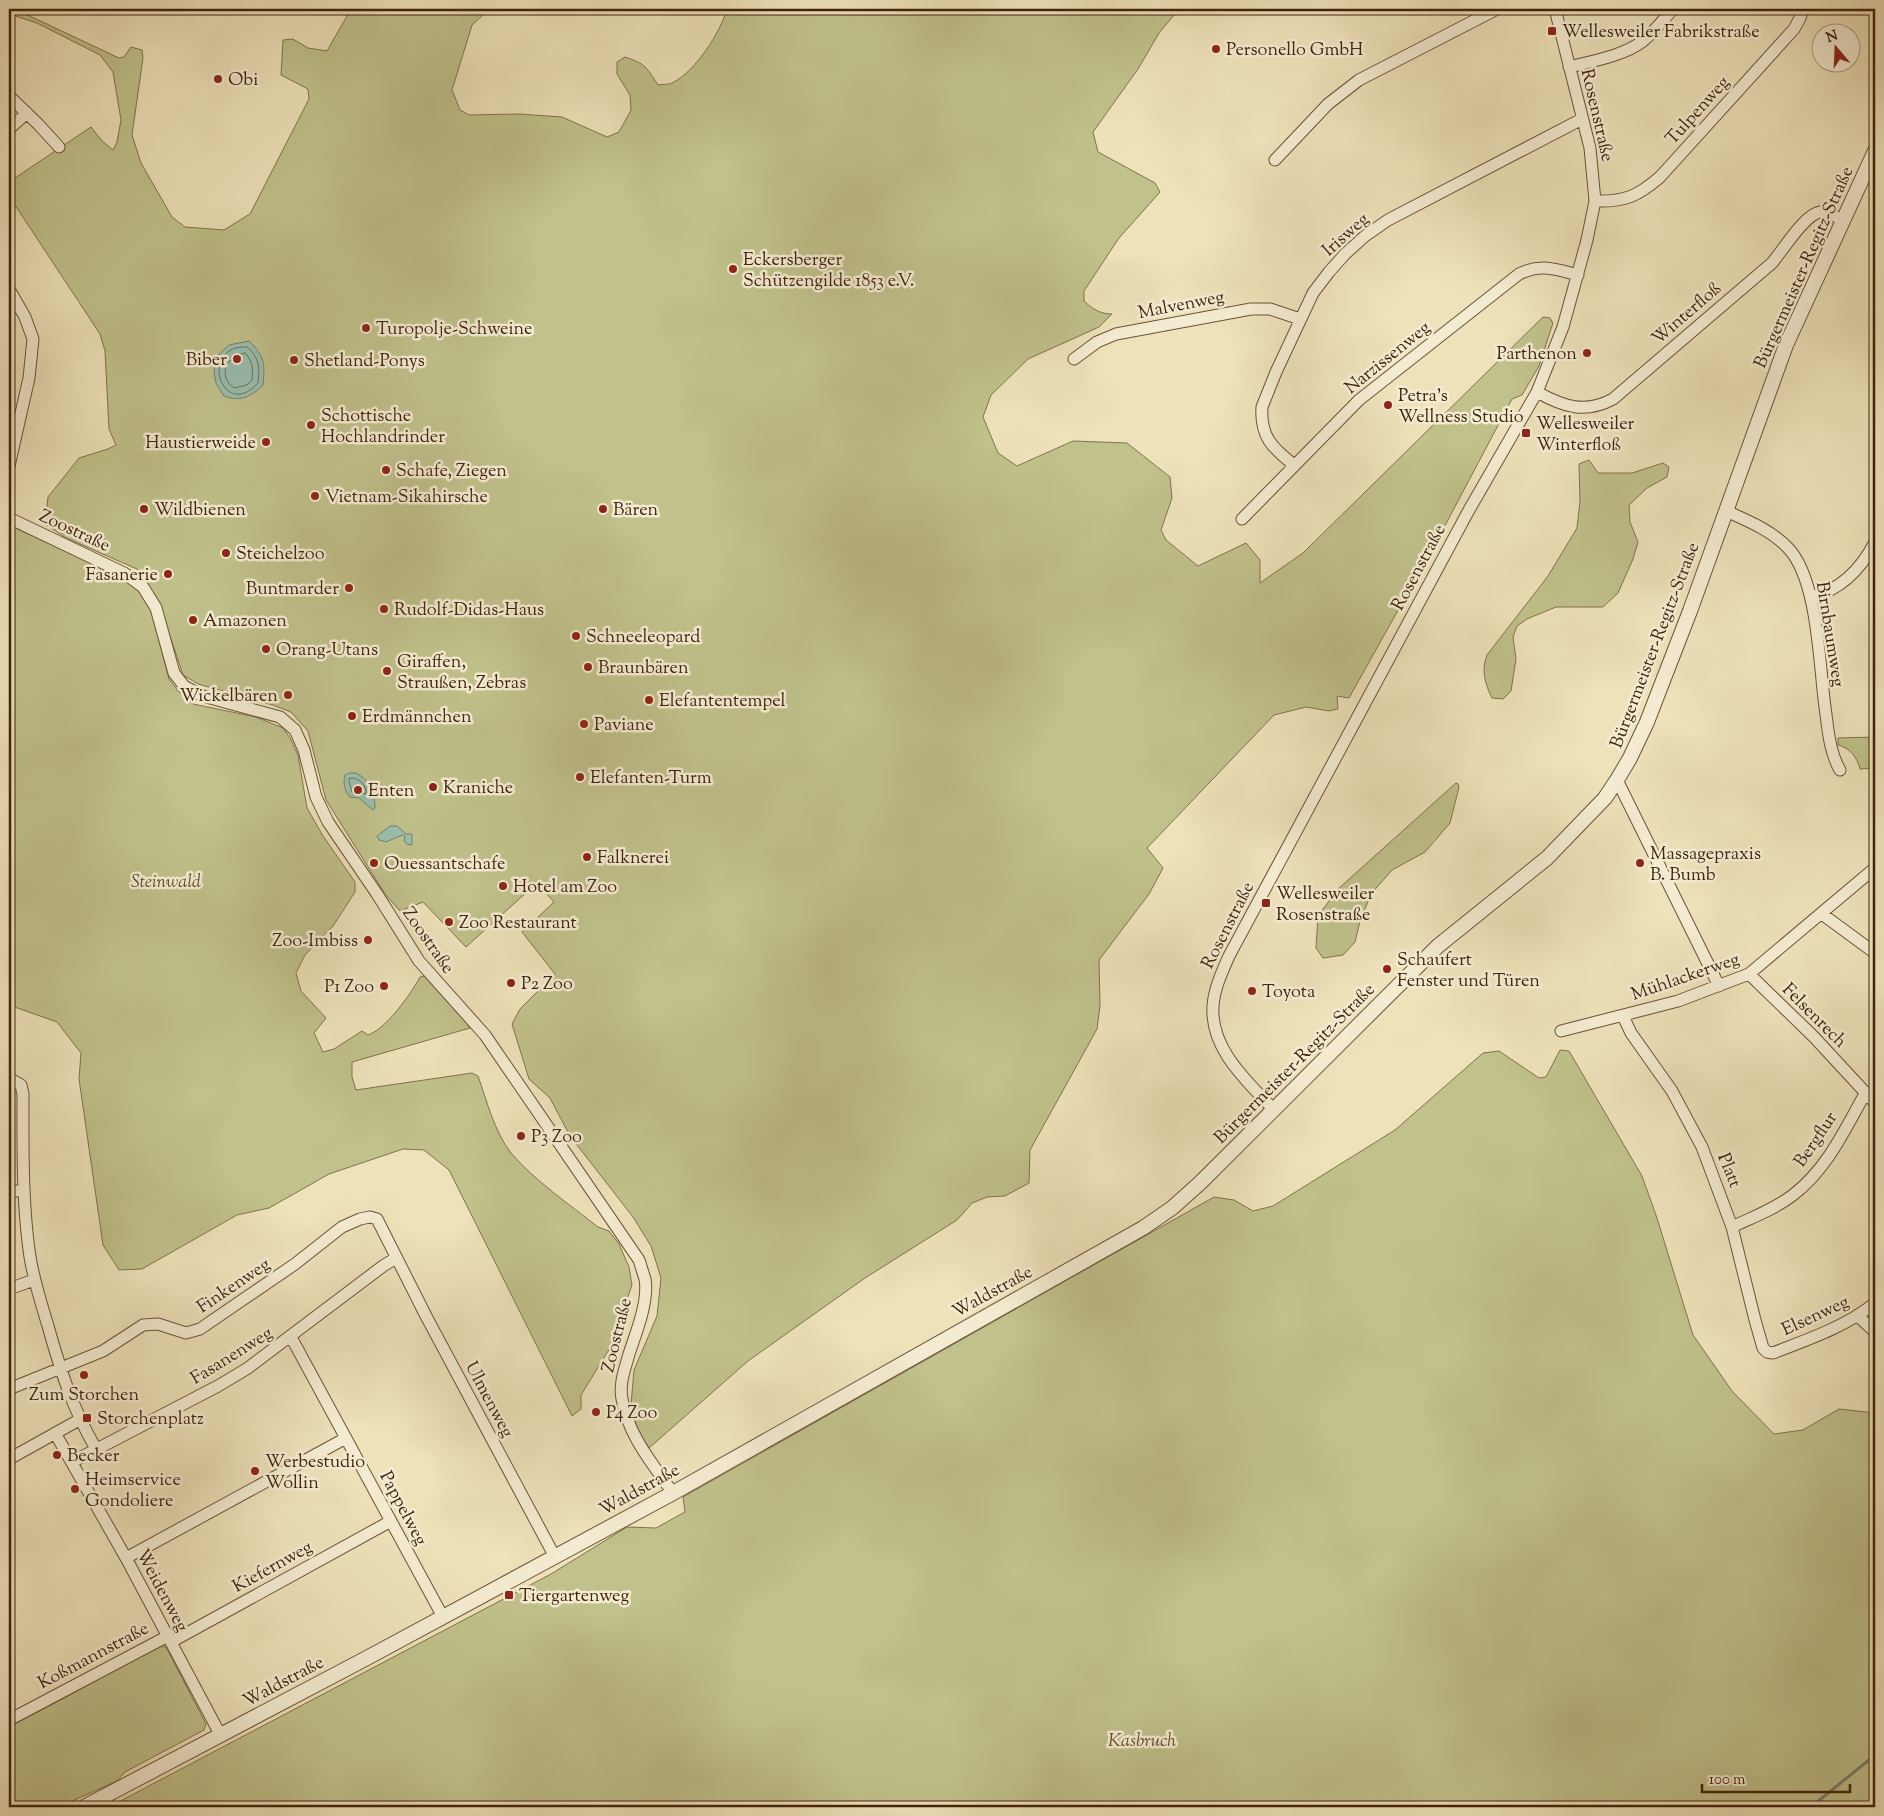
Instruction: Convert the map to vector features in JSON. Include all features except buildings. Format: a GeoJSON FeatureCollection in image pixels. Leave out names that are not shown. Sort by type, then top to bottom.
{"type":"FeatureCollection","features":[{"type":"Feature","properties":{"kind":"street"},"geometry":{"type":"LineString","coordinates":[[1275,160],[1328,104],[1359,80],[1497,9]]}},
{"type":"Feature","properties":{"kind":"street","name":"Rosenstraße"},"geometry":{"type":"LineString","coordinates":[[1274,1109],[1234,1066],[1216,1032],[1213,1006],[1221,973],[1431,581],[1537,392],[1563,327],[1588,240],[1595,201],[1590,148],[1555,9]]}},
{"type":"Feature","properties":{"kind":"street"},"geometry":{"type":"LineString","coordinates":[[1569,66],[1634,47],[1644,40],[1673,9]]}},
{"type":"Feature","properties":{"kind":"street","name":"Tulpenweg"},"geometry":{"type":"LineString","coordinates":[[1595,201],[1622,200],[1637,195],[1660,177],[1794,29],[1803,9]]}},
{"type":"Feature","properties":{"kind":"street"},"geometry":{"type":"LineString","coordinates":[[9,96],[59,148]]}},
{"type":"Feature","properties":{"kind":"street"},"geometry":{"type":"LineString","coordinates":[[9,129],[27,113]]}},
{"type":"Feature","properties":{"kind":"street","name":"Irisweg"},"geometry":{"type":"LineString","coordinates":[[1294,465],[1277,452],[1263,431],[1262,407],[1300,319],[1313,293],[1329,272],[1365,236],[1388,220],[1582,119]]}},
{"type":"Feature","properties":{"kind":"street","name":"Bürgermeister-Regitz-Straße"},"geometry":{"type":"LineString","coordinates":[[1200,1183],[1438,946],[1547,858],[1605,798],[1617,780],[1647,722],[1690,611],[1786,345],[1875,151]]}},
{"type":"Feature","properties":{"kind":"street","name":"Winterfloß"},"geometry":{"type":"LineString","coordinates":[[1537,392],[1551,400],[1568,406],[1588,408],[1602,405],[1613,399],[1772,263],[1810,216],[1820,212],[1830,214],[1842,220]]}},
{"type":"Feature","properties":{"kind":"street","name":"Narzissenweg"},"geometry":{"type":"LineString","coordinates":[[1242,519],[1359,400],[1520,274],[1530,269],[1541,267],[1578,275]]}},
{"type":"Feature","properties":{"kind":"street"},"geometry":{"type":"LineString","coordinates":[[9,466],[11,445],[29,378],[33,353],[33,339],[25,317],[10,294]]}},
{"type":"Feature","properties":{"kind":"street","name":"Malvenweg"},"geometry":{"type":"LineString","coordinates":[[1074,359],[1097,342],[1116,334],[1238,310],[1270,309],[1300,319]]}},
{"type":"Feature","properties":{"kind":"street","name":"Birnbaumweg"},"geometry":{"type":"LineString","coordinates":[[1726,511],[1763,528],[1788,549],[1806,578],[1811,597],[1828,734],[1835,761],[1840,770]]}},
{"type":"Feature","properties":{"kind":"street","name":"Zoostraße"},"geometry":{"type":"LineString","coordinates":[[9,518],[124,573],[143,587],[156,608],[174,673],[184,686],[203,696],[280,717],[295,730],[304,750],[316,797],[328,822],[377,894],[419,961],[485,1035],[639,1260],[645,1280],[644,1295],[640,1322],[622,1379],[621,1397],[625,1416],[634,1436],[672,1493]]}},
{"type":"Feature","properties":{"kind":"street"},"geometry":{"type":"LineString","coordinates":[[1811,597],[1824,594],[1851,576],[1875,542]]}},
{"type":"Feature","properties":{"kind":"street"},"geometry":{"type":"LineString","coordinates":[[1617,780],[1719,986]]}},
{"type":"Feature","properties":{"kind":"street","name":"Mühlackerweg"},"geometry":{"type":"LineString","coordinates":[[1561,1031],[1678,1001],[1749,974],[1875,868]]}},
{"type":"Feature","properties":{"kind":"street"},"geometry":{"type":"LineString","coordinates":[[1822,914],[1875,953]]}},
{"type":"Feature","properties":{"kind":"street","name":"Felsenrech"},"geometry":{"type":"LineString","coordinates":[[1749,974],[1814,1037],[1875,1103]]}},
{"type":"Feature","properties":{"kind":"street","name":"Platt"},"geometry":{"type":"LineString","coordinates":[[1623,1016],[1631,1033],[1672,1091],[1688,1118],[1713,1174],[1732,1227],[1754,1320],[1763,1348],[1767,1352]]}},
{"type":"Feature","properties":{"kind":"street"},"geometry":{"type":"LineString","coordinates":[[9,1078],[20,1085],[23,1094],[24,1191],[34,1280],[60,1368],[79,1420],[96,1449]]}},
{"type":"Feature","properties":{"kind":"street","name":"Bergflur"},"geometry":{"type":"LineString","coordinates":[[1732,1227],[1770,1210],[1793,1195],[1812,1178],[1828,1158],[1866,1092]]}},
{"type":"Feature","properties":{"kind":"street","name":"Waldstraße"},"geometry":{"type":"LineString","coordinates":[[84,1807],[221,1736],[672,1493],[1143,1228],[1172,1208],[1200,1183]]}},
{"type":"Feature","properties":{"kind":"street"},"geometry":{"type":"LineString","coordinates":[[9,1191],[24,1191]]}},
{"type":"Feature","properties":{"kind":"street","name":"Finkenweg"},"geometry":{"type":"LineString","coordinates":[[60,1368],[112,1346],[143,1325],[158,1324],[186,1333],[200,1329],[295,1264],[342,1227],[360,1219],[370,1217],[377,1219],[382,1225],[396,1258]]}},
{"type":"Feature","properties":{"kind":"street","name":"Fasanenweg"},"geometry":{"type":"LineString","coordinates":[[72,1462],[218,1386],[248,1368],[396,1258]]}},
{"type":"Feature","properties":{"kind":"street","name":"Ulmenweg"},"geometry":{"type":"LineString","coordinates":[[396,1258],[555,1557]]}},
{"type":"Feature","properties":{"kind":"street"},"geometry":{"type":"LineString","coordinates":[[9,1289],[34,1280]]}},
{"type":"Feature","properties":{"kind":"street","name":"Elsenweg"},"geometry":{"type":"LineString","coordinates":[[1767,1352],[1773,1353],[1817,1336],[1858,1316],[1875,1303]]}},
{"type":"Feature","properties":{"kind":"street"},"geometry":{"type":"LineString","coordinates":[[1858,1316],[1875,1332]]}},
{"type":"Feature","properties":{"kind":"street","name":"Pappelweg"},"geometry":{"type":"LineString","coordinates":[[291,1337],[442,1617]]}},
{"type":"Feature","properties":{"kind":"street"},"geometry":{"type":"LineString","coordinates":[[9,1389],[60,1368]]}},
{"type":"Feature","properties":{"kind":"street"},"geometry":{"type":"LineString","coordinates":[[11,1459],[79,1420]]}},
{"type":"Feature","properties":{"kind":"street"},"geometry":{"type":"LineString","coordinates":[[55,1433],[72,1462]]}},
{"type":"Feature","properties":{"kind":"street"},"geometry":{"type":"LineString","coordinates":[[126,1558],[346,1438]]}},
{"type":"Feature","properties":{"kind":"street","name":"Weidenweg"},"geometry":{"type":"LineString","coordinates":[[72,1462],[126,1558],[221,1736]]}},
{"type":"Feature","properties":{"kind":"street","name":"Kiefernweg"},"geometry":{"type":"LineString","coordinates":[[169,1639],[391,1521]]}},
{"type":"Feature","properties":{"kind":"street","name":"Koßmannstraße"},"geometry":{"type":"LineString","coordinates":[[9,1720],[169,1639]]}},
{"type":"Feature","properties":{"kind":"green space"},"geometry":{"type":"Polygon","coordinates":[[[9,9],[15,9],[119,58],[124,57],[131,47],[142,50],[143,58],[132,135],[141,163],[172,217],[185,227],[224,230],[250,214],[309,99],[308,89],[281,75],[283,40],[293,39],[308,48],[327,51],[351,9],[489,9],[472,25],[452,90],[460,110],[469,115],[519,114],[562,117],[607,137],[619,132],[631,110],[630,95],[617,74],[617,62],[625,57],[632,59],[645,67],[658,85],[672,83],[691,69],[699,60],[719,29],[727,9],[1179,9],[1159,33],[1138,69],[1093,132],[1098,152],[1155,183],[1160,192],[1119,238],[1084,291],[1084,301],[1093,309],[1112,314],[1099,327],[1028,359],[991,395],[983,417],[998,453],[1017,466],[1073,441],[1127,443],[1170,477],[1172,498],[1161,530],[1166,540],[1198,566],[1246,543],[1260,560],[1260,583],[1303,553],[1543,317],[1550,318],[1553,323],[1539,366],[1522,395],[1512,399],[1440,535],[1349,698],[1337,696],[1338,709],[1329,711],[1306,707],[1274,715],[1147,848],[1163,868],[1149,894],[1099,960],[1100,1006],[1097,1029],[1030,1150],[1029,1183],[1005,1196],[987,1197],[972,1203],[957,1220],[865,1278],[748,1361],[649,1448],[637,1429],[631,1405],[634,1370],[657,1316],[661,1278],[651,1246],[633,1217],[570,1136],[550,1098],[529,1079],[512,1024],[520,1009],[555,974],[522,932],[554,902],[537,883],[466,947],[423,902],[400,911],[385,894],[326,800],[308,731],[291,712],[273,705],[198,684],[183,675],[160,606],[137,569],[66,538],[45,524],[48,497],[79,458],[116,445],[109,429],[105,351],[100,334],[9,196],[9,182],[91,127],[102,141],[113,150],[117,142],[121,120],[113,72],[100,55],[37,23],[9,14],[9,9]]]}},
{"type":"Feature","properties":{"kind":"green space"},"geometry":{"type":"Polygon","coordinates":[[[1589,460],[1598,473],[1632,473],[1663,463],[1669,467],[1667,477],[1647,488],[1629,505],[1630,522],[1638,542],[1633,559],[1618,593],[1603,607],[1556,607],[1527,619],[1517,626],[1513,637],[1516,659],[1511,691],[1503,699],[1492,698],[1485,677],[1484,666],[1487,655],[1548,576],[1577,528],[1580,501],[1579,464],[1589,460]]]}},
{"type":"Feature","properties":{"kind":"green space","name":"Steinwald"},"geometry":{"type":"Polygon","coordinates":[[[9,525],[116,575],[137,589],[151,610],[169,679],[178,691],[193,704],[256,717],[283,728],[290,738],[298,755],[307,808],[323,836],[355,882],[355,892],[333,926],[305,955],[296,973],[301,991],[326,1018],[314,1033],[323,1052],[334,1049],[362,1031],[368,1035],[382,1026],[411,992],[420,977],[424,976],[470,1028],[352,1062],[352,1077],[356,1090],[472,1073],[478,1076],[495,1126],[511,1153],[553,1192],[598,1227],[609,1231],[619,1244],[629,1267],[632,1285],[610,1348],[581,1395],[581,1409],[572,1416],[449,1170],[424,1150],[403,1149],[329,1174],[269,1208],[237,1215],[142,1269],[119,1270],[103,1245],[79,1079],[81,1053],[57,1022],[9,1005],[9,525]]]}},
{"type":"Feature","properties":{"kind":"green space"},"geometry":{"type":"Polygon","coordinates":[[[1875,737],[1875,768],[1860,769],[1852,754],[1846,748],[1838,745],[1838,738],[1875,737]]]}},
{"type":"Feature","properties":{"kind":"green space"},"geometry":{"type":"Polygon","coordinates":[[[1456,783],[1459,787],[1450,823],[1425,852],[1392,870],[1371,894],[1360,921],[1355,942],[1343,955],[1323,958],[1316,948],[1318,916],[1338,889],[1456,783]]]}},
{"type":"Feature","properties":{"kind":"green space","name":"Kasbruch"},"geometry":{"type":"Polygon","coordinates":[[[1560,1050],[1569,1051],[1642,1176],[1693,1335],[1732,1391],[1774,1434],[1803,1430],[1839,1409],[1875,1413],[1875,1807],[109,1807],[551,1574],[627,1527],[656,1528],[685,1512],[683,1497],[1214,1197],[1234,1200],[1253,1211],[1273,1206],[1395,1130],[1483,1053],[1499,1051],[1539,1078],[1546,1077],[1560,1050]]]}},
{"type":"Feature","properties":{"kind":"green space"},"geometry":{"type":"Polygon","coordinates":[[[156,1646],[166,1647],[206,1724],[204,1730],[125,1772],[117,1781],[59,1807],[9,1807],[9,1727],[156,1646]]]}},
{"type":"Feature","properties":{"kind":"water"},"geometry":{"type":"Polygon","coordinates":[[[249,341],[263,361],[263,385],[254,393],[245,397],[230,398],[224,396],[216,383],[214,372],[217,356],[229,345],[249,341]]]}},
{"type":"Feature","properties":{"kind":"water","name":"Enten"},"geometry":{"type":"Polygon","coordinates":[[[356,773],[368,783],[375,803],[373,810],[359,798],[350,797],[346,792],[344,784],[345,775],[356,773]]]}},
{"type":"Feature","properties":{"kind":"water"},"geometry":{"type":"Polygon","coordinates":[[[390,826],[397,826],[406,834],[412,834],[412,845],[404,841],[405,836],[402,835],[386,842],[379,840],[377,836],[390,826]]]}},
{"type":"Feature","properties":{"kind":"waterway"},"geometry":{"type":"LineString","coordinates":[[1811,1807],[1875,1755]]}},
{"type":"Feature","properties":{"kind":"place","name":"Wellesweiler Fabrikstraße"},"geometry":{"type":"Point","coordinates":[1552,31]}},
{"type":"Feature","properties":{"kind":"place","name":"Personello GmbH"},"geometry":{"type":"Point","coordinates":[1216,49]}},
{"type":"Feature","properties":{"kind":"place","name":"Obi"},"geometry":{"type":"Point","coordinates":[218,79]}},
{"type":"Feature","properties":{"kind":"place","name":"Eckersberger Schützengilde 1853 e.V."},"geometry":{"type":"Point","coordinates":[733,269]}},
{"type":"Feature","properties":{"kind":"place","name":"Turopolje-Schweine"},"geometry":{"type":"Point","coordinates":[366,328]}},
{"type":"Feature","properties":{"kind":"place","name":"Parthenon"},"geometry":{"type":"Point","coordinates":[1587,353]}},
{"type":"Feature","properties":{"kind":"place","name":"Biber"},"geometry":{"type":"Point","coordinates":[237,359]}},
{"type":"Feature","properties":{"kind":"place","name":"Shetland-Ponys"},"geometry":{"type":"Point","coordinates":[294,360]}},
{"type":"Feature","properties":{"kind":"place","name":"Petra's Wellness Studio"},"geometry":{"type":"Point","coordinates":[1388,405]}},
{"type":"Feature","properties":{"kind":"place","name":"Schottische Hochlandrinder"},"geometry":{"type":"Point","coordinates":[311,425]}},
{"type":"Feature","properties":{"kind":"place","name":"Wellesweiler Winterfloß"},"geometry":{"type":"Point","coordinates":[1526,433]}},
{"type":"Feature","properties":{"kind":"place","name":"Haustierweide"},"geometry":{"type":"Point","coordinates":[266,442]}},
{"type":"Feature","properties":{"kind":"place","name":"Schafe, Ziegen"},"geometry":{"type":"Point","coordinates":[386,470]}},
{"type":"Feature","properties":{"kind":"place","name":"Vietnam-Sikahirsche"},"geometry":{"type":"Point","coordinates":[315,496]}},
{"type":"Feature","properties":{"kind":"place","name":"Wildbienen"},"geometry":{"type":"Point","coordinates":[144,509]}},
{"type":"Feature","properties":{"kind":"place","name":"Bären"},"geometry":{"type":"Point","coordinates":[603,509]}},
{"type":"Feature","properties":{"kind":"place","name":"Steichelzoo"},"geometry":{"type":"Point","coordinates":[226,553]}},
{"type":"Feature","properties":{"kind":"place","name":"Fasanerie"},"geometry":{"type":"Point","coordinates":[168,574]}},
{"type":"Feature","properties":{"kind":"place","name":"Buntmarder"},"geometry":{"type":"Point","coordinates":[349,588]}},
{"type":"Feature","properties":{"kind":"place","name":"Rudolf-Didas-Haus"},"geometry":{"type":"Point","coordinates":[384,609]}},
{"type":"Feature","properties":{"kind":"place","name":"Amazonen"},"geometry":{"type":"Point","coordinates":[193,620]}},
{"type":"Feature","properties":{"kind":"place","name":"Schneeleopard"},"geometry":{"type":"Point","coordinates":[576,636]}},
{"type":"Feature","properties":{"kind":"place","name":"Orang-Utans"},"geometry":{"type":"Point","coordinates":[266,649]}},
{"type":"Feature","properties":{"kind":"place","name":"Braunbären"},"geometry":{"type":"Point","coordinates":[588,667]}},
{"type":"Feature","properties":{"kind":"place","name":"Giraffen, Straußen, Zebras"},"geometry":{"type":"Point","coordinates":[387,671]}},
{"type":"Feature","properties":{"kind":"place","name":"Wickelbären"},"geometry":{"type":"Point","coordinates":[288,695]}},
{"type":"Feature","properties":{"kind":"place","name":"Elefantentempel"},"geometry":{"type":"Point","coordinates":[649,700]}},
{"type":"Feature","properties":{"kind":"place","name":"Erdmännchen"},"geometry":{"type":"Point","coordinates":[352,716]}},
{"type":"Feature","properties":{"kind":"place","name":"Paviane"},"geometry":{"type":"Point","coordinates":[584,724]}},
{"type":"Feature","properties":{"kind":"place","name":"Elefanten-Turm"},"geometry":{"type":"Point","coordinates":[580,777]}},
{"type":"Feature","properties":{"kind":"place","name":"Kraniche"},"geometry":{"type":"Point","coordinates":[433,787]}},
{"type":"Feature","properties":{"kind":"place","name":"Enten"},"geometry":{"type":"Point","coordinates":[358,790]}},
{"type":"Feature","properties":{"kind":"place","name":"Falknerei"},"geometry":{"type":"Point","coordinates":[587,857]}},
{"type":"Feature","properties":{"kind":"place","name":"Ouessantschafe"},"geometry":{"type":"Point","coordinates":[374,863]}},
{"type":"Feature","properties":{"kind":"place","name":"Massagepraxis B. Bumb"},"geometry":{"type":"Point","coordinates":[1640,863]}},
{"type":"Feature","properties":{"kind":"place","name":"Hotel am Zoo"},"geometry":{"type":"Point","coordinates":[503,886]}},
{"type":"Feature","properties":{"kind":"place","name":"Wellesweiler Rosenstraße"},"geometry":{"type":"Point","coordinates":[1266,903]}},
{"type":"Feature","properties":{"kind":"place","name":"Zoo Restaurant"},"geometry":{"type":"Point","coordinates":[449,922]}},
{"type":"Feature","properties":{"kind":"place","name":"Zoo-Imbiss"},"geometry":{"type":"Point","coordinates":[368,940]}},
{"type":"Feature","properties":{"kind":"place","name":"Schaufert Fenster und Türen"},"geometry":{"type":"Point","coordinates":[1387,969]}},
{"type":"Feature","properties":{"kind":"place","name":"P2 Zoo"},"geometry":{"type":"Point","coordinates":[511,983]}},
{"type":"Feature","properties":{"kind":"place","name":"P1 Zoo"},"geometry":{"type":"Point","coordinates":[384,986]}},
{"type":"Feature","properties":{"kind":"place","name":"Toyota"},"geometry":{"type":"Point","coordinates":[1252,991]}},
{"type":"Feature","properties":{"kind":"place","name":"P3 Zoo"},"geometry":{"type":"Point","coordinates":[521,1136]}},
{"type":"Feature","properties":{"kind":"place","name":"Zum Storchen"},"geometry":{"type":"Point","coordinates":[84,1375]}},
{"type":"Feature","properties":{"kind":"place","name":"P4 Zoo"},"geometry":{"type":"Point","coordinates":[596,1412]}},
{"type":"Feature","properties":{"kind":"place","name":"Storchenplatz"},"geometry":{"type":"Point","coordinates":[87,1418]}},
{"type":"Feature","properties":{"kind":"place","name":"Becker"},"geometry":{"type":"Point","coordinates":[57,1455]}},
{"type":"Feature","properties":{"kind":"place","name":"Werbestudio Wollin"},"geometry":{"type":"Point","coordinates":[255,1471]}},
{"type":"Feature","properties":{"kind":"place","name":"Heimservice Gondoliere"},"geometry":{"type":"Point","coordinates":[75,1489]}},
{"type":"Feature","properties":{"kind":"place","name":"Tiergartenweg"},"geometry":{"type":"Point","coordinates":[509,1595]}}]}
